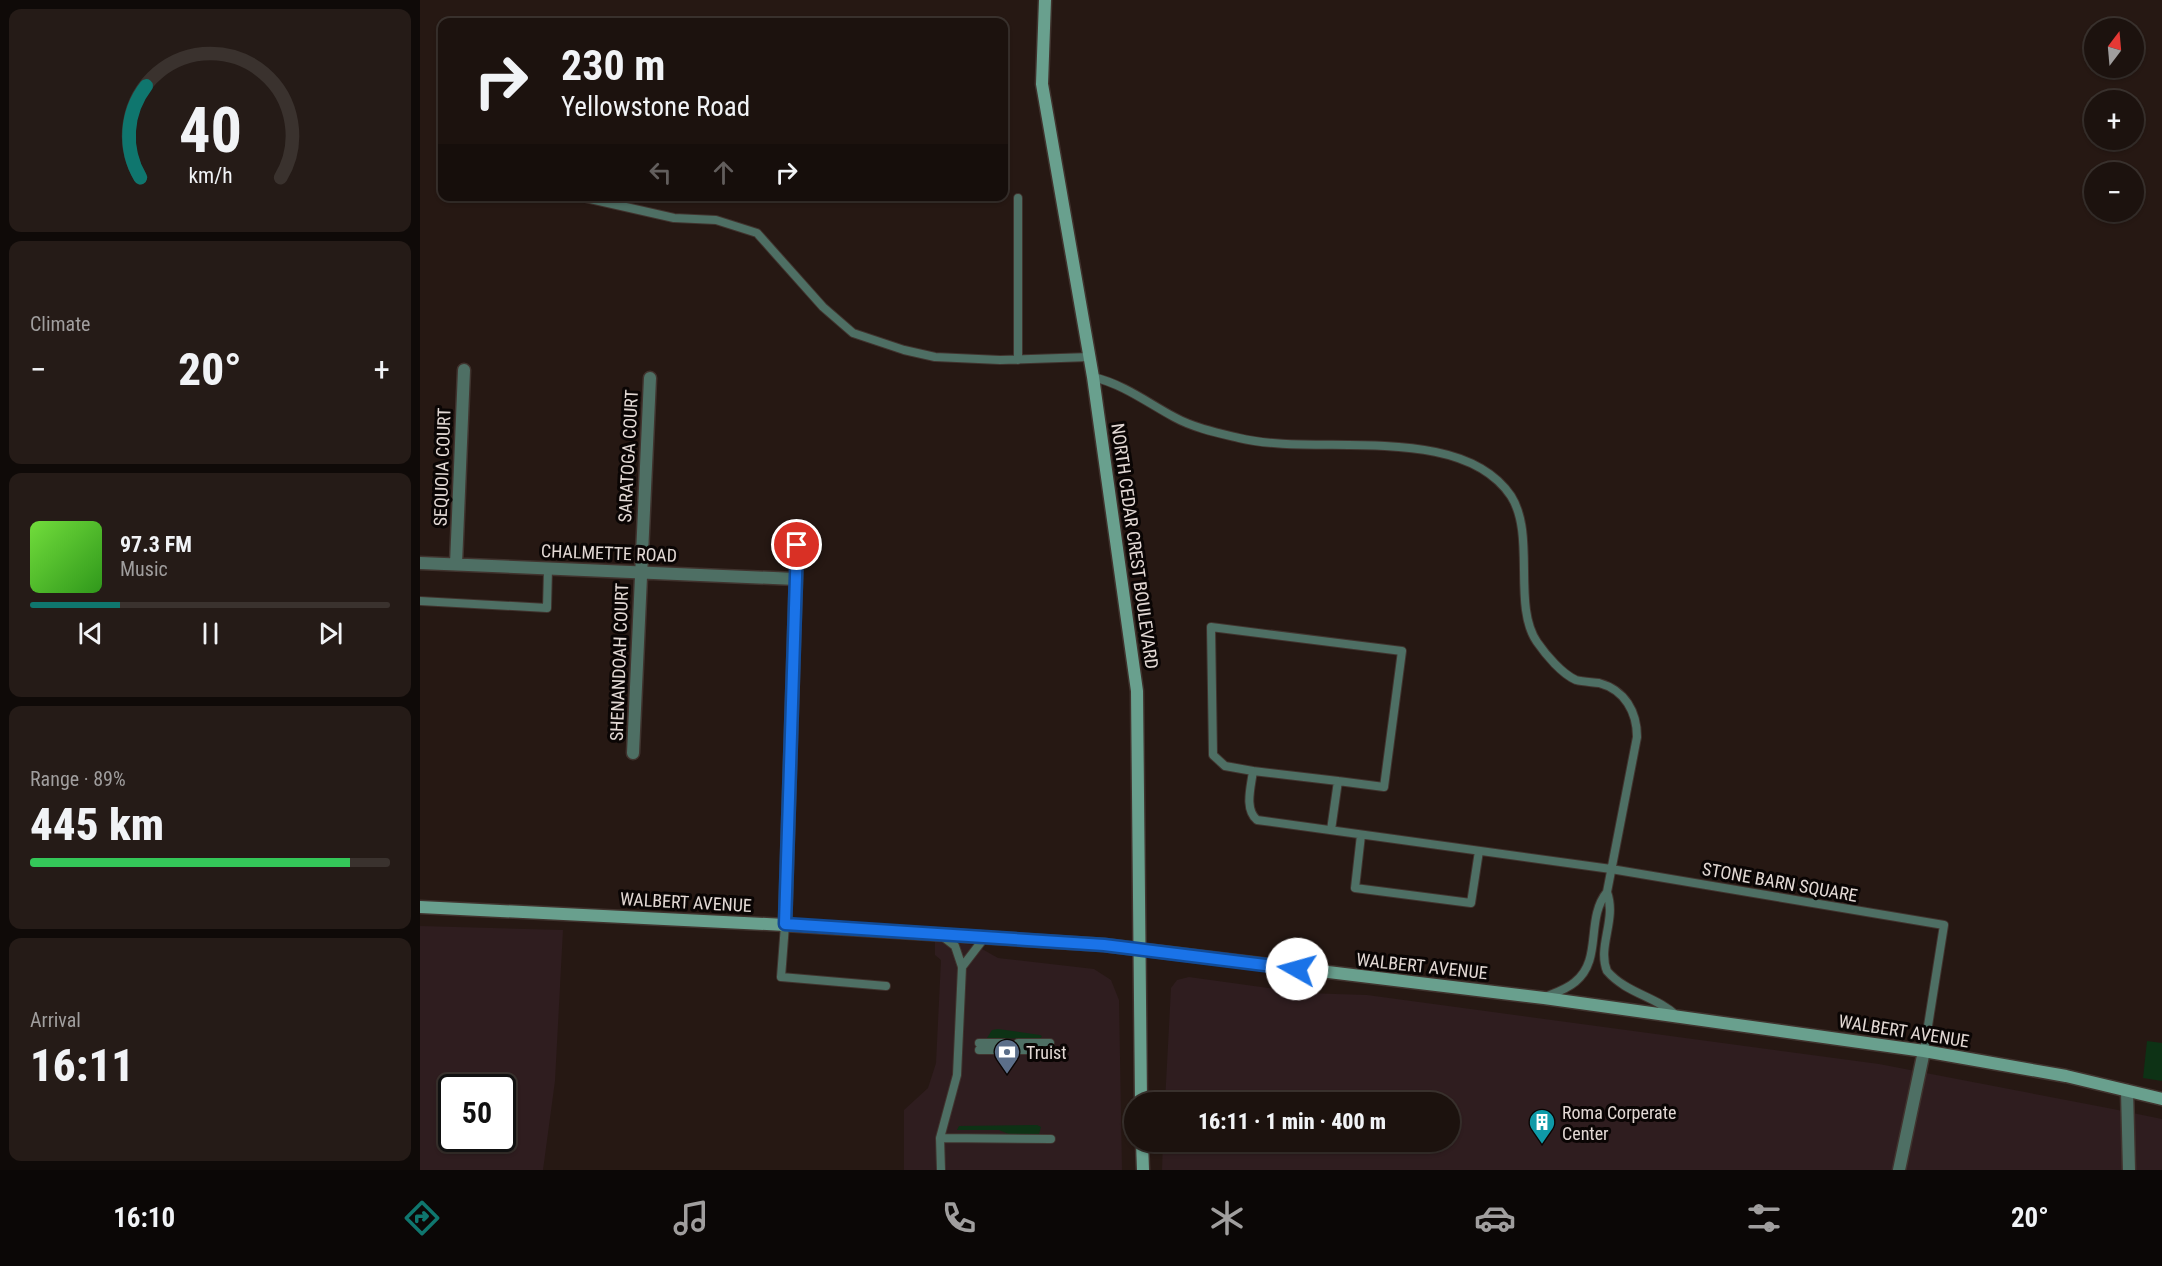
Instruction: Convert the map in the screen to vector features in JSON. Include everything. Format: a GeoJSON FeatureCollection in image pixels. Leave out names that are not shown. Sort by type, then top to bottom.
{"type":"FeatureCollection","features":[{"type":"Feature","properties":{"kind":"main road","name":"NORTH CEDAR CREST BOULEVARD"},"geometry":{"type":"LineString","coordinates":[[1045,0],[1042,84],[1094,377],[1137,691],[1141,1092]]}},
{"type":"Feature","properties":{"kind":"main road","name":"WALBERT AVENUE"},"geometry":{"type":"LineString","coordinates":[[420,907],[986,936],[1139,950],[1544,998],[1923,1051],[2066,1076],[2162,1099]]}},
{"type":"Feature","properties":{"kind":"main road"},"geometry":{"type":"LineString","coordinates":[[1142,1152],[1143,1170]]}},
{"type":"Feature","properties":{"kind":"street","name":"SEQUOIA COURT"},"geometry":{"type":"LineString","coordinates":[[456,564],[464,370]]}},
{"type":"Feature","properties":{"kind":"street","name":"SARATOGA COURT"},"geometry":{"type":"LineString","coordinates":[[640,572],[650,378]]}},
{"type":"Feature","properties":{"kind":"street"},"geometry":{"type":"LineString","coordinates":[[785,924],[797,545]]}},
{"type":"Feature","properties":{"kind":"street","name":"CHALMETTE ROAD"},"geometry":{"type":"LineString","coordinates":[[420,563],[796,579]]}},
{"type":"Feature","properties":{"kind":"street","name":"SHENANDOAH COURT"},"geometry":{"type":"LineString","coordinates":[[633,753],[640,572]]}},
{"type":"Feature","properties":{"kind":"street"},"geometry":{"type":"LineString","coordinates":[[1899,1170],[1923,1051]]}},
{"type":"Feature","properties":{"kind":"street"},"geometry":{"type":"LineString","coordinates":[[2127,1091],[2129,1170]]}},
{"type":"Feature","properties":{"kind":"lane"},"geometry":{"type":"LineString","coordinates":[[1018,198],[1018,360]]}},
{"type":"Feature","properties":{"kind":"lane"},"geometry":{"type":"LineString","coordinates":[[599,201],[674,218],[716,220],[757,233],[823,307],[853,333],[935,357],[1018,360],[1090,357]]}},
{"type":"Feature","properties":{"kind":"lane"},"geometry":{"type":"LineString","coordinates":[[1094,377],[1121,386],[1177,419],[1242,439],[1269,443],[1408,448],[1467,461],[1500,483],[1519,513],[1526,600],[1535,640],[1553,661],[1575,680],[1602,684],[1627,700],[1637,720],[1637,737],[1607,891],[1598,903],[1590,958],[1585,971],[1576,982],[1544,998]]}},
{"type":"Feature","properties":{"kind":"lane"},"geometry":{"type":"LineString","coordinates":[[420,601],[546,608],[548,569]]}},
{"type":"Feature","properties":{"kind":"lane"},"geometry":{"type":"LineString","coordinates":[[1211,627],[1402,651],[1384,787],[1253,771],[1225,766],[1213,755],[1211,627]]}},
{"type":"Feature","properties":{"kind":"lane","name":"STONE BARN SQUARE"},"geometry":{"type":"LineString","coordinates":[[1253,771],[1249,804],[1252,816],[1257,820],[1611,869],[1944,925],[1923,1051]]}},
{"type":"Feature","properties":{"kind":"lane"},"geometry":{"type":"LineString","coordinates":[[1331,830],[1338,782]]}},
{"type":"Feature","properties":{"kind":"lane"},"geometry":{"type":"LineString","coordinates":[[1362,835],[1355,888],[1366,890],[1471,903],[1479,851]]}},
{"type":"Feature","properties":{"kind":"lane"},"geometry":{"type":"LineString","coordinates":[[1607,891],[1612,906],[1604,955],[1607,971],[1629,990],[1665,1004],[1678,1016]]}},
{"type":"Feature","properties":{"kind":"lane"},"geometry":{"type":"LineString","coordinates":[[785,924],[782,977],[886,986]]}},
{"type":"Feature","properties":{"kind":"lane"},"geometry":{"type":"LineString","coordinates":[[938,934],[955,946],[962,967],[957,1075],[940,1137],[941,1170]]}},
{"type":"Feature","properties":{"kind":"lane"},"geometry":{"type":"LineString","coordinates":[[962,967],[986,936]]}},
{"type":"Feature","properties":{"kind":"lane"},"geometry":{"type":"LineString","coordinates":[[979,1047],[1004,1046]]}},
{"type":"Feature","properties":{"kind":"lane"},"geometry":{"type":"LineString","coordinates":[[1018,1046],[1050,1046]]}},
{"type":"Feature","properties":{"kind":"lane"},"geometry":{"type":"LineString","coordinates":[[940,1137],[1051,1139]]}},
{"type":"Feature","properties":{"kind":"shaded area"},"geometry":{"type":"Polygon","coordinates":[[[420,926],[563,930],[555,1081],[543,1170],[420,1170],[420,926]]]}},
{"type":"Feature","properties":{"kind":"shaded area"},"geometry":{"type":"Polygon","coordinates":[[[935,941],[975,945],[998,958],[1094,969],[1111,980],[1119,1000],[1122,1170],[904,1170],[904,1110],[928,1088],[936,1063],[941,960],[935,955],[935,941]]]}},
{"type":"Feature","properties":{"kind":"shaded area"},"geometry":{"type":"Polygon","coordinates":[[[1189,977],[1305,993],[1367,995],[1879,1064],[2113,1109],[2162,1119],[2162,1170],[1162,1170],[1163,1152],[1460,1152],[1460,1092],[1166,1092],[1171,988],[1177,980],[1189,977]]]}},
{"type":"Feature","properties":{"kind":"green space"},"geometry":{"type":"Polygon","coordinates":[[[992,1030],[1042,1036],[1040,1039],[987,1038],[992,1030]]]}},
{"type":"Feature","properties":{"kind":"green space"},"geometry":{"type":"Polygon","coordinates":[[[2147,1041],[2162,1043],[2162,1081],[2143,1078],[2147,1041]]]}},
{"type":"Feature","properties":{"kind":"green space"},"geometry":{"type":"Polygon","coordinates":[[[1037,1125],[1041,1127],[1039,1134],[1011,1135],[999,1130],[957,1130],[959,1126],[1037,1125]]]}},
{"type":"Feature","properties":{"kind":"place","name":"Truist"},"geometry":{"type":"Point","coordinates":[1007,1075]}},
{"type":"Feature","properties":{"kind":"place","name":"Roma Corperate Center"},"geometry":{"type":"Point","coordinates":[1542,1145]}},
{"type":"Feature","properties":{"kind":"route"},"geometry":{"type":"LineString","coordinates":[[797,545],[785,924],[1104,945],[1297,969]]}}]}
